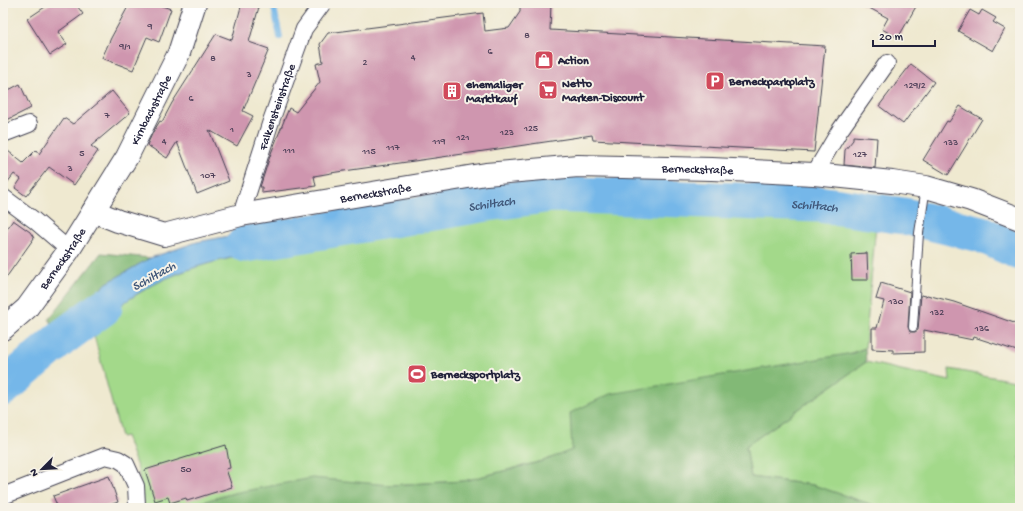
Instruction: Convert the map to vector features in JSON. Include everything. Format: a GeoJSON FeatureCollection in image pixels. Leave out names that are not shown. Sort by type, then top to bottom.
{"type":"FeatureCollection","features":[{"type":"Feature","properties":{"kind":"main road","name":"Kirnbachstraße"},"geometry":{"type":"LineString","coordinates":[[93,211],[127,156],[179,53],[195,3]]}},
{"type":"Feature","properties":{"kind":"main road","name":"Berneckstraße"},"geometry":{"type":"LineString","coordinates":[[3,329],[27,308],[69,250],[93,211],[118,221],[164,235],[240,215],[486,174],[578,166],[712,169],[814,174],[925,195],[978,203],[1020,219]]}},
{"type":"Feature","properties":{"kind":"street","name":"Falkensteinstraße"},"geometry":{"type":"LineString","coordinates":[[240,215],[271,121],[304,29],[319,6]]}},
{"type":"Feature","properties":{"kind":"street"},"geometry":{"type":"LineString","coordinates":[[814,174],[840,130],[887,63]]}},
{"type":"Feature","properties":{"kind":"street"},"geometry":{"type":"LineString","coordinates":[[3,134],[29,124]]}},
{"type":"Feature","properties":{"kind":"street"},"geometry":{"type":"LineString","coordinates":[[3,197],[34,220],[69,250]]}},
{"type":"Feature","properties":{"kind":"street"},"geometry":{"type":"LineString","coordinates":[[3,496],[105,456],[118,459],[126,464],[136,486],[138,505],[136,508]]}},
{"type":"Feature","properties":{"kind":"lane"},"geometry":{"type":"LineString","coordinates":[[913,327],[919,233],[925,195]]}},
{"type":"Feature","properties":{"kind":"green space","name":"Bernecksportplatz"},"geometry":{"type":"Polygon","coordinates":[[[540,205],[876,224],[865,348],[543,461],[464,481],[234,493],[181,508],[144,508],[138,470],[126,436],[121,437],[92,328],[122,303],[163,279],[206,263],[297,245],[540,205]]]}},
{"type":"Feature","properties":{"kind":"green space"},"geometry":{"type":"Polygon","coordinates":[[[101,253],[150,258],[107,283],[55,328],[49,319],[101,253]]]}},
{"type":"Feature","properties":{"kind":"green space"},"geometry":{"type":"Polygon","coordinates":[[[865,348],[866,362],[746,446],[751,477],[813,485],[882,508],[237,508],[236,506],[231,508],[181,508],[234,493],[312,478],[390,485],[464,481],[543,461],[572,450],[570,413],[610,394],[853,353],[865,348]]]}},
{"type":"Feature","properties":{"kind":"green space"},"geometry":{"type":"Polygon","coordinates":[[[866,362],[950,381],[949,369],[1020,382],[1020,508],[882,508],[813,485],[751,477],[746,446],[866,362]]]}},
{"type":"Feature","properties":{"kind":"water"},"geometry":{"type":"Polygon","coordinates":[[[293,224],[297,245],[213,262],[181,272],[165,279],[152,285],[127,301],[70,346],[55,328],[107,283],[150,258],[197,242],[293,224]]]}},
{"type":"Feature","properties":{"kind":"water"},"geometry":{"type":"Polygon","coordinates":[[[46,337],[62,355],[3,404],[3,374],[46,337]]]}},
{"type":"Feature","properties":{"kind":"building"},"geometry":{"type":"Polygon","coordinates":[[[51,3],[75,3],[83,14],[58,32],[67,44],[50,55],[27,19],[51,3]]]}},
{"type":"Feature","properties":{"kind":"building"},"geometry":{"type":"Polygon","coordinates":[[[130,3],[153,3],[171,9],[159,42],[147,37],[133,70],[102,58],[130,3]]]}},
{"type":"Feature","properties":{"kind":"building"},"geometry":{"type":"Polygon","coordinates":[[[242,3],[259,7],[249,42],[269,49],[243,111],[253,116],[237,146],[209,130],[229,181],[197,194],[177,142],[167,158],[147,145],[153,132],[160,121],[162,122],[172,103],[216,34],[232,40],[242,3]]]}},
{"type":"Feature","properties":{"kind":"building"},"geometry":{"type":"Polygon","coordinates":[[[520,3],[551,3],[550,30],[825,46],[814,152],[593,140],[592,135],[314,176],[316,186],[262,193],[262,187],[260,187],[270,156],[289,108],[296,112],[320,82],[316,64],[323,62],[320,44],[328,33],[483,13],[485,31],[509,28],[520,12],[520,3]]]}},
{"type":"Feature","properties":{"kind":"building"},"geometry":{"type":"Polygon","coordinates":[[[860,3],[918,3],[898,38],[882,29],[888,18],[860,3]]]}},
{"type":"Feature","properties":{"kind":"building"},"geometry":{"type":"Polygon","coordinates":[[[970,10],[979,15],[982,10],[996,18],[993,22],[1005,29],[993,51],[958,31],[970,10]]]}},
{"type":"Feature","properties":{"kind":"building"},"geometry":{"type":"Polygon","coordinates":[[[911,64],[934,82],[903,124],[879,106],[911,64]]]}},
{"type":"Feature","properties":{"kind":"building"},"geometry":{"type":"Polygon","coordinates":[[[20,84],[31,108],[3,122],[3,93],[20,84]]]}},
{"type":"Feature","properties":{"kind":"building"},"geometry":{"type":"Polygon","coordinates":[[[112,91],[130,113],[91,146],[98,151],[74,185],[49,167],[26,196],[15,188],[21,179],[14,174],[3,188],[3,147],[23,163],[36,150],[39,154],[64,118],[73,124],[112,91]]]}},
{"type":"Feature","properties":{"kind":"building"},"geometry":{"type":"Polygon","coordinates":[[[960,106],[982,119],[948,175],[923,160],[947,121],[949,122],[960,106]]]}},
{"type":"Feature","properties":{"kind":"building"},"geometry":{"type":"Polygon","coordinates":[[[853,136],[877,138],[875,168],[844,165],[845,150],[853,140],[853,136]]]}},
{"type":"Feature","properties":{"kind":"building"},"geometry":{"type":"Polygon","coordinates":[[[13,220],[30,232],[34,238],[3,282],[3,235],[13,220]]]}},
{"type":"Feature","properties":{"kind":"building"},"geometry":{"type":"Polygon","coordinates":[[[867,253],[868,280],[852,280],[851,254],[867,253]]]}},
{"type":"Feature","properties":{"kind":"building"},"geometry":{"type":"Polygon","coordinates":[[[881,283],[910,292],[908,327],[910,332],[915,332],[918,330],[921,295],[927,295],[954,302],[1020,325],[1020,352],[974,337],[973,340],[924,330],[924,352],[893,353],[893,350],[872,349],[872,328],[877,328],[884,301],[876,299],[881,283]]]}},
{"type":"Feature","properties":{"kind":"building"},"geometry":{"type":"Polygon","coordinates":[[[226,445],[230,468],[226,469],[232,487],[187,501],[186,498],[170,503],[168,497],[155,501],[145,470],[226,445]]]}},
{"type":"Feature","properties":{"kind":"building"},"geometry":{"type":"Polygon","coordinates":[[[109,476],[118,502],[102,508],[58,508],[53,496],[109,476]]]}},
{"type":"Feature","properties":{"kind":"waterway"},"geometry":{"type":"LineString","coordinates":[[273,3],[280,37]]}},
{"type":"Feature","properties":{"kind":"waterway","name":"Schiltach"},"geometry":{"type":"LineString","coordinates":[[245,244],[487,203],[551,194],[818,204],[904,216],[981,234],[1020,252]]}},
{"type":"Feature","properties":{"kind":"waterway","name":"Schiltach"},"geometry":{"type":"LineString","coordinates":[[3,388],[63,337],[104,307]]}},
{"type":"Feature","properties":{"kind":"place","name":"Action"},"geometry":{"type":"Point","coordinates":[544,60]}},
{"type":"Feature","properties":{"kind":"place","name":"Berneckparkplatz"},"geometry":{"type":"Point","coordinates":[715,81]}},
{"type":"Feature","properties":{"kind":"place","name":"Netto Marken-Discount"},"geometry":{"type":"Point","coordinates":[548,90]}},
{"type":"Feature","properties":{"kind":"place","name":"ehemaliger Marktkauf"},"geometry":{"type":"Point","coordinates":[452,91]}},
{"type":"Feature","properties":{"kind":"place","name":"Bernecksportplatz"},"geometry":{"type":"Point","coordinates":[417,374]}}]}
